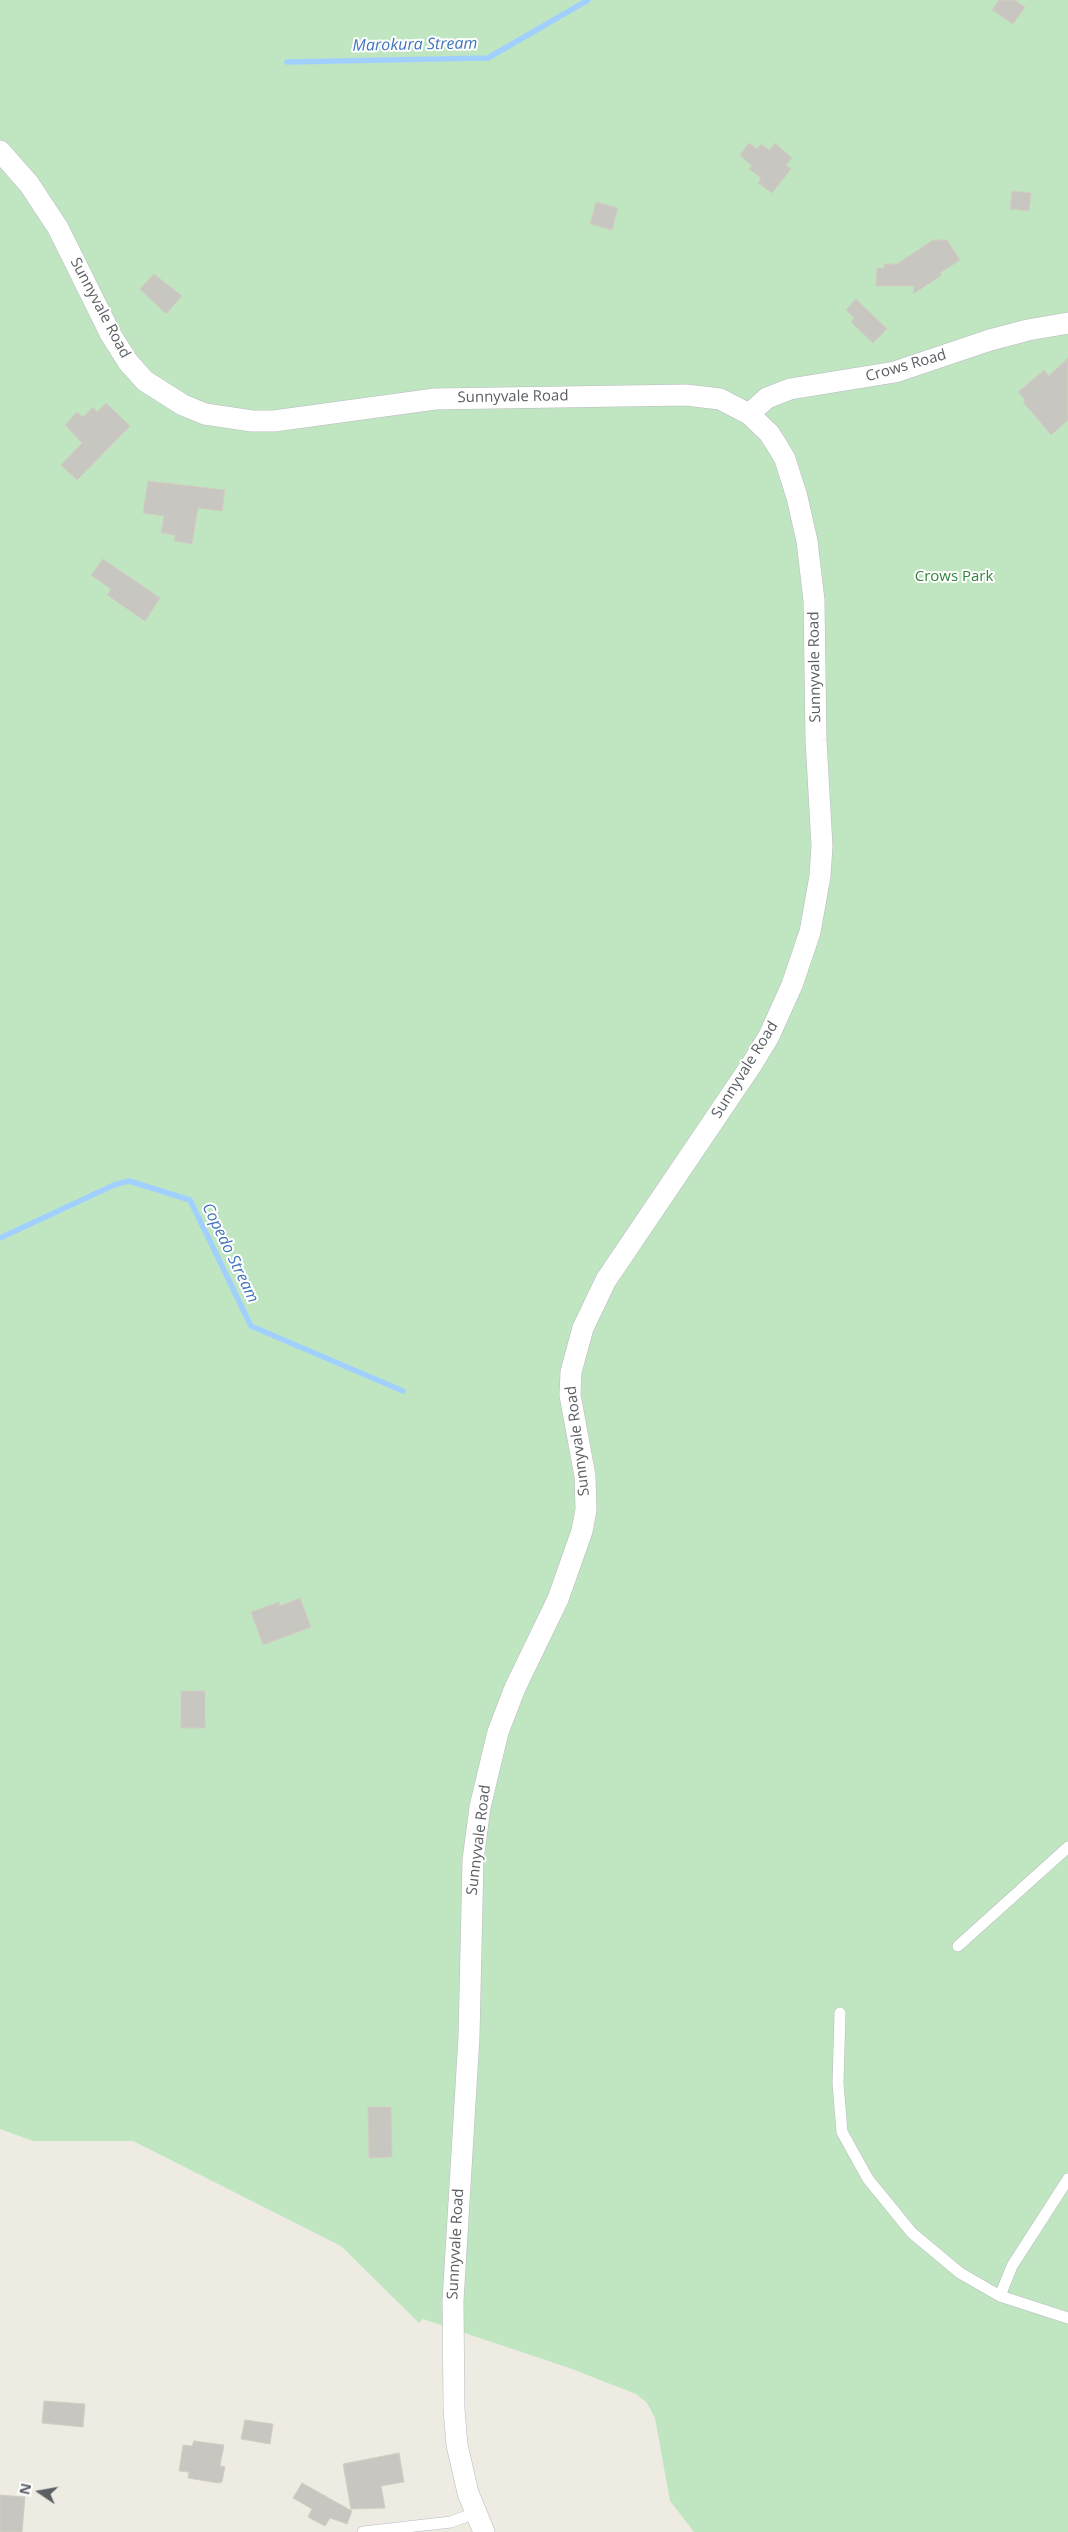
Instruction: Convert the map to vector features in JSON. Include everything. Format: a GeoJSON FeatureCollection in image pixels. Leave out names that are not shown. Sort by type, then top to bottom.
{"type":"FeatureCollection","features":[{"type":"Feature","properties":{"kind":"street","name":"Sunnyvale Road"},"geometry":{"type":"LineString","coordinates":[[0,151],[29,184],[58,228],[111,335],[128,362],[145,381],[161,393],[205,414],[236,420],[274,420],[435,399],[686,395],[720,399],[749,414],[769,433],[785,459],[797,497],[812,569],[816,740],[822,837],[818,893],[803,957],[769,1036],[606,1280],[586,1321],[575,1352],[570,1395],[585,1476],[586,1510],[582,1531],[558,1599],[515,1688],[498,1732],[485,1779],[473,1860],[469,2036],[453,2301],[456,2445],[461,2470],[480,2523]]}},
{"type":"Feature","properties":{"kind":"street","name":"Crows Road"},"geometry":{"type":"LineString","coordinates":[[749,414],[767,398],[790,389],[895,372],[990,340],[1028,330],[1068,323]]}},
{"type":"Feature","properties":{"kind":"lane"},"geometry":{"type":"LineString","coordinates":[[958,1946],[1068,1847]]}},
{"type":"Feature","properties":{"kind":"lane"},"geometry":{"type":"LineString","coordinates":[[840,2013],[838,2083],[842,2132],[868,2179],[912,2233],[960,2273],[1000,2296],[1068,2318]]}},
{"type":"Feature","properties":{"kind":"lane"},"geometry":{"type":"LineString","coordinates":[[1000,2296],[1012,2266],[1068,2179]]}},
{"type":"Feature","properties":{"kind":"lane"},"geometry":{"type":"LineString","coordinates":[[363,2532],[451,2522],[480,2523]]}},
{"type":"Feature","properties":{"kind":"green space","name":"Crows Park"},"geometry":{"type":"Polygon","coordinates":[[[0,0],[1068,0],[1068,2532],[694,2532],[670,2501],[655,2418],[647,2403],[636,2394],[572,2369],[423,2319],[419,2323],[341,2246],[133,2141],[33,2141],[0,2129],[0,0]]]}},
{"type":"Feature","properties":{"kind":"building"},"geometry":{"type":"Polygon","coordinates":[[[999,0],[1015,0],[1025,7],[1013,24],[992,10],[999,0]]]}},
{"type":"Feature","properties":{"kind":"building"},"geometry":{"type":"Polygon","coordinates":[[[749,143],[757,149],[761,144],[769,150],[775,143],[792,158],[786,165],[791,169],[772,193],[758,183],[761,178],[749,169],[752,166],[740,155],[749,143]]]}},
{"type":"Feature","properties":{"kind":"building"},"geometry":{"type":"Polygon","coordinates":[[[1012,191],[1031,193],[1029,211],[1010,209],[1012,191]]]}},
{"type":"Feature","properties":{"kind":"building"},"geometry":{"type":"Polygon","coordinates":[[[596,202],[618,208],[612,230],[590,224],[596,202]]]}},
{"type":"Feature","properties":{"kind":"building"},"geometry":{"type":"Polygon","coordinates":[[[933,240],[947,240],[960,260],[940,273],[942,275],[913,294],[914,286],[876,286],[877,268],[884,268],[884,264],[897,264],[933,240]]]}},
{"type":"Feature","properties":{"kind":"building"},"geometry":{"type":"Polygon","coordinates":[[[154,274],[182,296],[166,314],[140,289],[154,274]]]}},
{"type":"Feature","properties":{"kind":"building"},"geometry":{"type":"Polygon","coordinates":[[[856,299],[887,329],[873,343],[851,322],[854,318],[846,310],[856,299]]]}},
{"type":"Feature","properties":{"kind":"building"},"geometry":{"type":"Polygon","coordinates":[[[1068,358],[1068,420],[1051,435],[1023,402],[1025,400],[1018,392],[1044,370],[1049,376],[1068,358]]]}},
{"type":"Feature","properties":{"kind":"building"},"geometry":{"type":"Polygon","coordinates":[[[106,403],[130,426],[77,480],[61,465],[82,443],[65,425],[77,412],[83,417],[93,407],[97,412],[106,403]]]}},
{"type":"Feature","properties":{"kind":"building"},"geometry":{"type":"Polygon","coordinates":[[[148,481],[225,490],[222,511],[198,508],[192,544],[174,541],[175,535],[161,533],[164,516],[143,513],[148,481]]]}},
{"type":"Feature","properties":{"kind":"building"},"geometry":{"type":"Polygon","coordinates":[[[103,559],[160,598],[145,621],[107,595],[111,589],[91,575],[103,559]]]}},
{"type":"Feature","properties":{"kind":"building"},"geometry":{"type":"Polygon","coordinates":[[[300,1598],[311,1627],[263,1645],[251,1612],[279,1602],[280,1606],[300,1598]]]}},
{"type":"Feature","properties":{"kind":"building"},"geometry":{"type":"Polygon","coordinates":[[[181,1691],[205,1691],[205,1728],[181,1728],[181,1691]]]}},
{"type":"Feature","properties":{"kind":"building"},"geometry":{"type":"Polygon","coordinates":[[[368,2107],[391,2107],[392,2157],[369,2158],[368,2107]]]}},
{"type":"Feature","properties":{"kind":"building"},"geometry":{"type":"Polygon","coordinates":[[[44,2401],[85,2404],[83,2427],[42,2423],[44,2401]]]}},
{"type":"Feature","properties":{"kind":"building"},"geometry":{"type":"Polygon","coordinates":[[[245,2420],[273,2424],[270,2444],[241,2439],[245,2420]]]}},
{"type":"Feature","properties":{"kind":"building"},"geometry":{"type":"Polygon","coordinates":[[[194,2441],[224,2445],[220,2466],[225,2467],[222,2482],[188,2478],[189,2472],[179,2471],[183,2445],[192,2446],[194,2441]]]}},
{"type":"Feature","properties":{"kind":"building"},"geometry":{"type":"Polygon","coordinates":[[[399,2453],[404,2482],[381,2486],[385,2508],[351,2509],[343,2464],[399,2453]]]}},
{"type":"Feature","properties":{"kind":"building"},"geometry":{"type":"Polygon","coordinates":[[[302,2483],[352,2511],[347,2524],[330,2518],[325,2526],[308,2517],[312,2509],[293,2498],[302,2483]]]}},
{"type":"Feature","properties":{"kind":"building"},"geometry":{"type":"Polygon","coordinates":[[[0,2495],[25,2497],[22,2532],[0,2532],[0,2495]]]}},
{"type":"Feature","properties":{"kind":"waterway","name":"Marokura Stream"},"geometry":{"type":"LineString","coordinates":[[287,62],[488,58],[588,0]]}},
{"type":"Feature","properties":{"kind":"waterway","name":"Copedo Stream"},"geometry":{"type":"LineString","coordinates":[[0,1238],[114,1185],[129,1181],[190,1200],[251,1326],[403,1391]]}}]}
